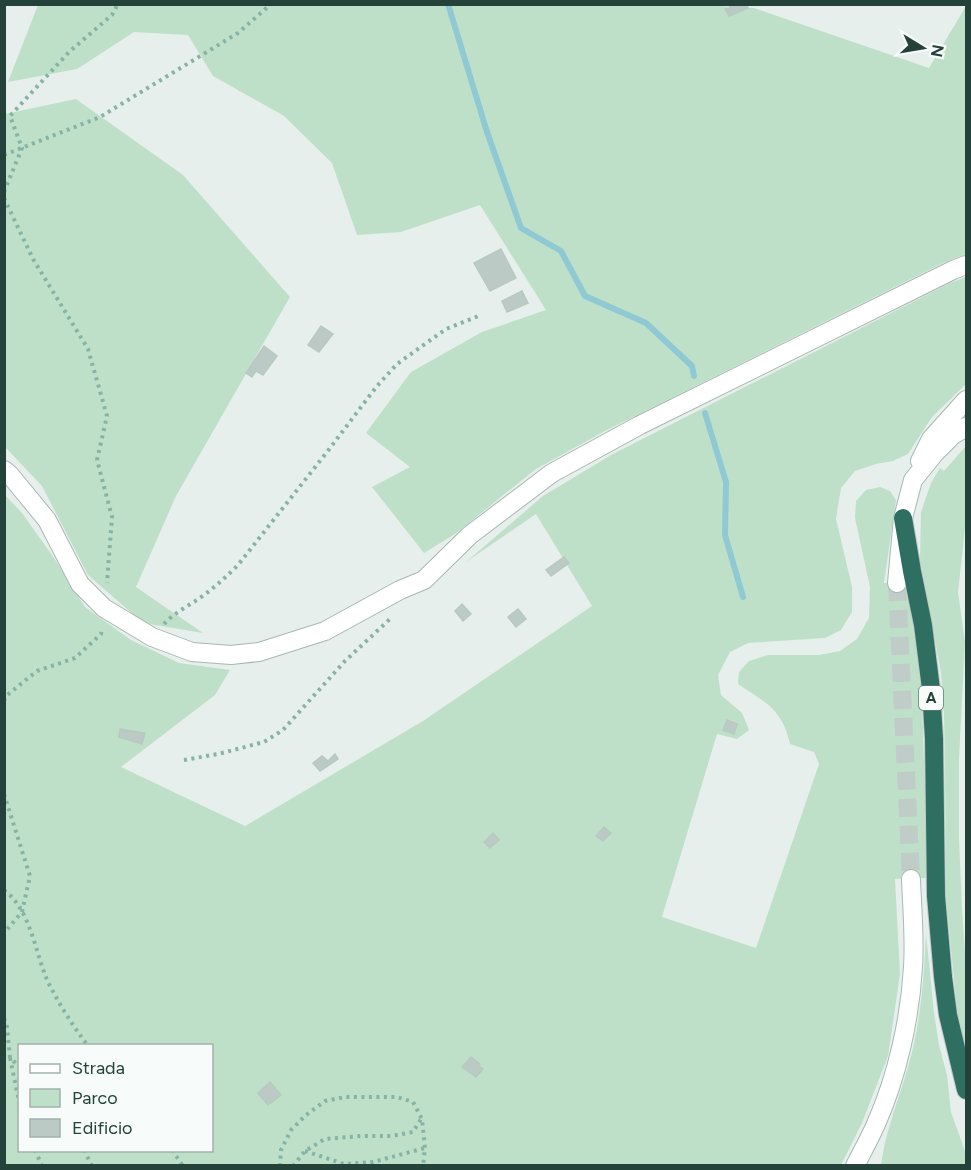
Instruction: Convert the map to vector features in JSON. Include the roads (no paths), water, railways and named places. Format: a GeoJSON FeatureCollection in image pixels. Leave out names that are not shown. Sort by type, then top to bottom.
{"type":"FeatureCollection","features":[{"type":"Feature","properties":{"kind":"highway","name":"A"},"geometry":{"type":"LineString","coordinates":[[903,518],[923,625],[931,689],[936,896],[943,977],[948,1015],[966,1090]]}},
{"type":"Feature","properties":{"kind":"street"},"geometry":{"type":"LineString","coordinates":[[4,470],[47,520],[80,584],[104,608],[152,637],[192,652],[231,655],[259,652],[325,631],[400,590],[424,580],[470,535],[552,473],[640,425],[966,265]]}},
{"type":"Feature","properties":{"kind":"street"},"geometry":{"type":"LineString","coordinates":[[897,583],[903,518],[922,457],[932,439],[966,400]]}},
{"type":"Feature","properties":{"kind":"street"},"geometry":{"type":"LineString","coordinates":[[914,480],[934,454],[953,435],[966,427]]}},
{"type":"Feature","properties":{"kind":"street"},"geometry":{"type":"LineString","coordinates":[[855,1166],[876,1124],[894,1073],[904,1034],[911,996],[914,939],[911,879]]}},
{"type":"Feature","properties":{"kind":"street"},"geometry":{"type":"LineString","coordinates":[[869,1166],[876,1124]]}},
{"type":"Feature","properties":{"kind":"waterway"},"geometry":{"type":"LineString","coordinates":[[448,4],[487,132],[521,228],[561,251],[585,296],[646,323],[692,366],[694,376]]}},
{"type":"Feature","properties":{"kind":"waterway"},"geometry":{"type":"LineString","coordinates":[[705,413],[726,482],[725,535],[743,597]]}},
{"type":"Feature","properties":{"kind":"tunnel"},"geometry":{"type":"LineString","coordinates":[[897,583],[911,879]]}}]}
